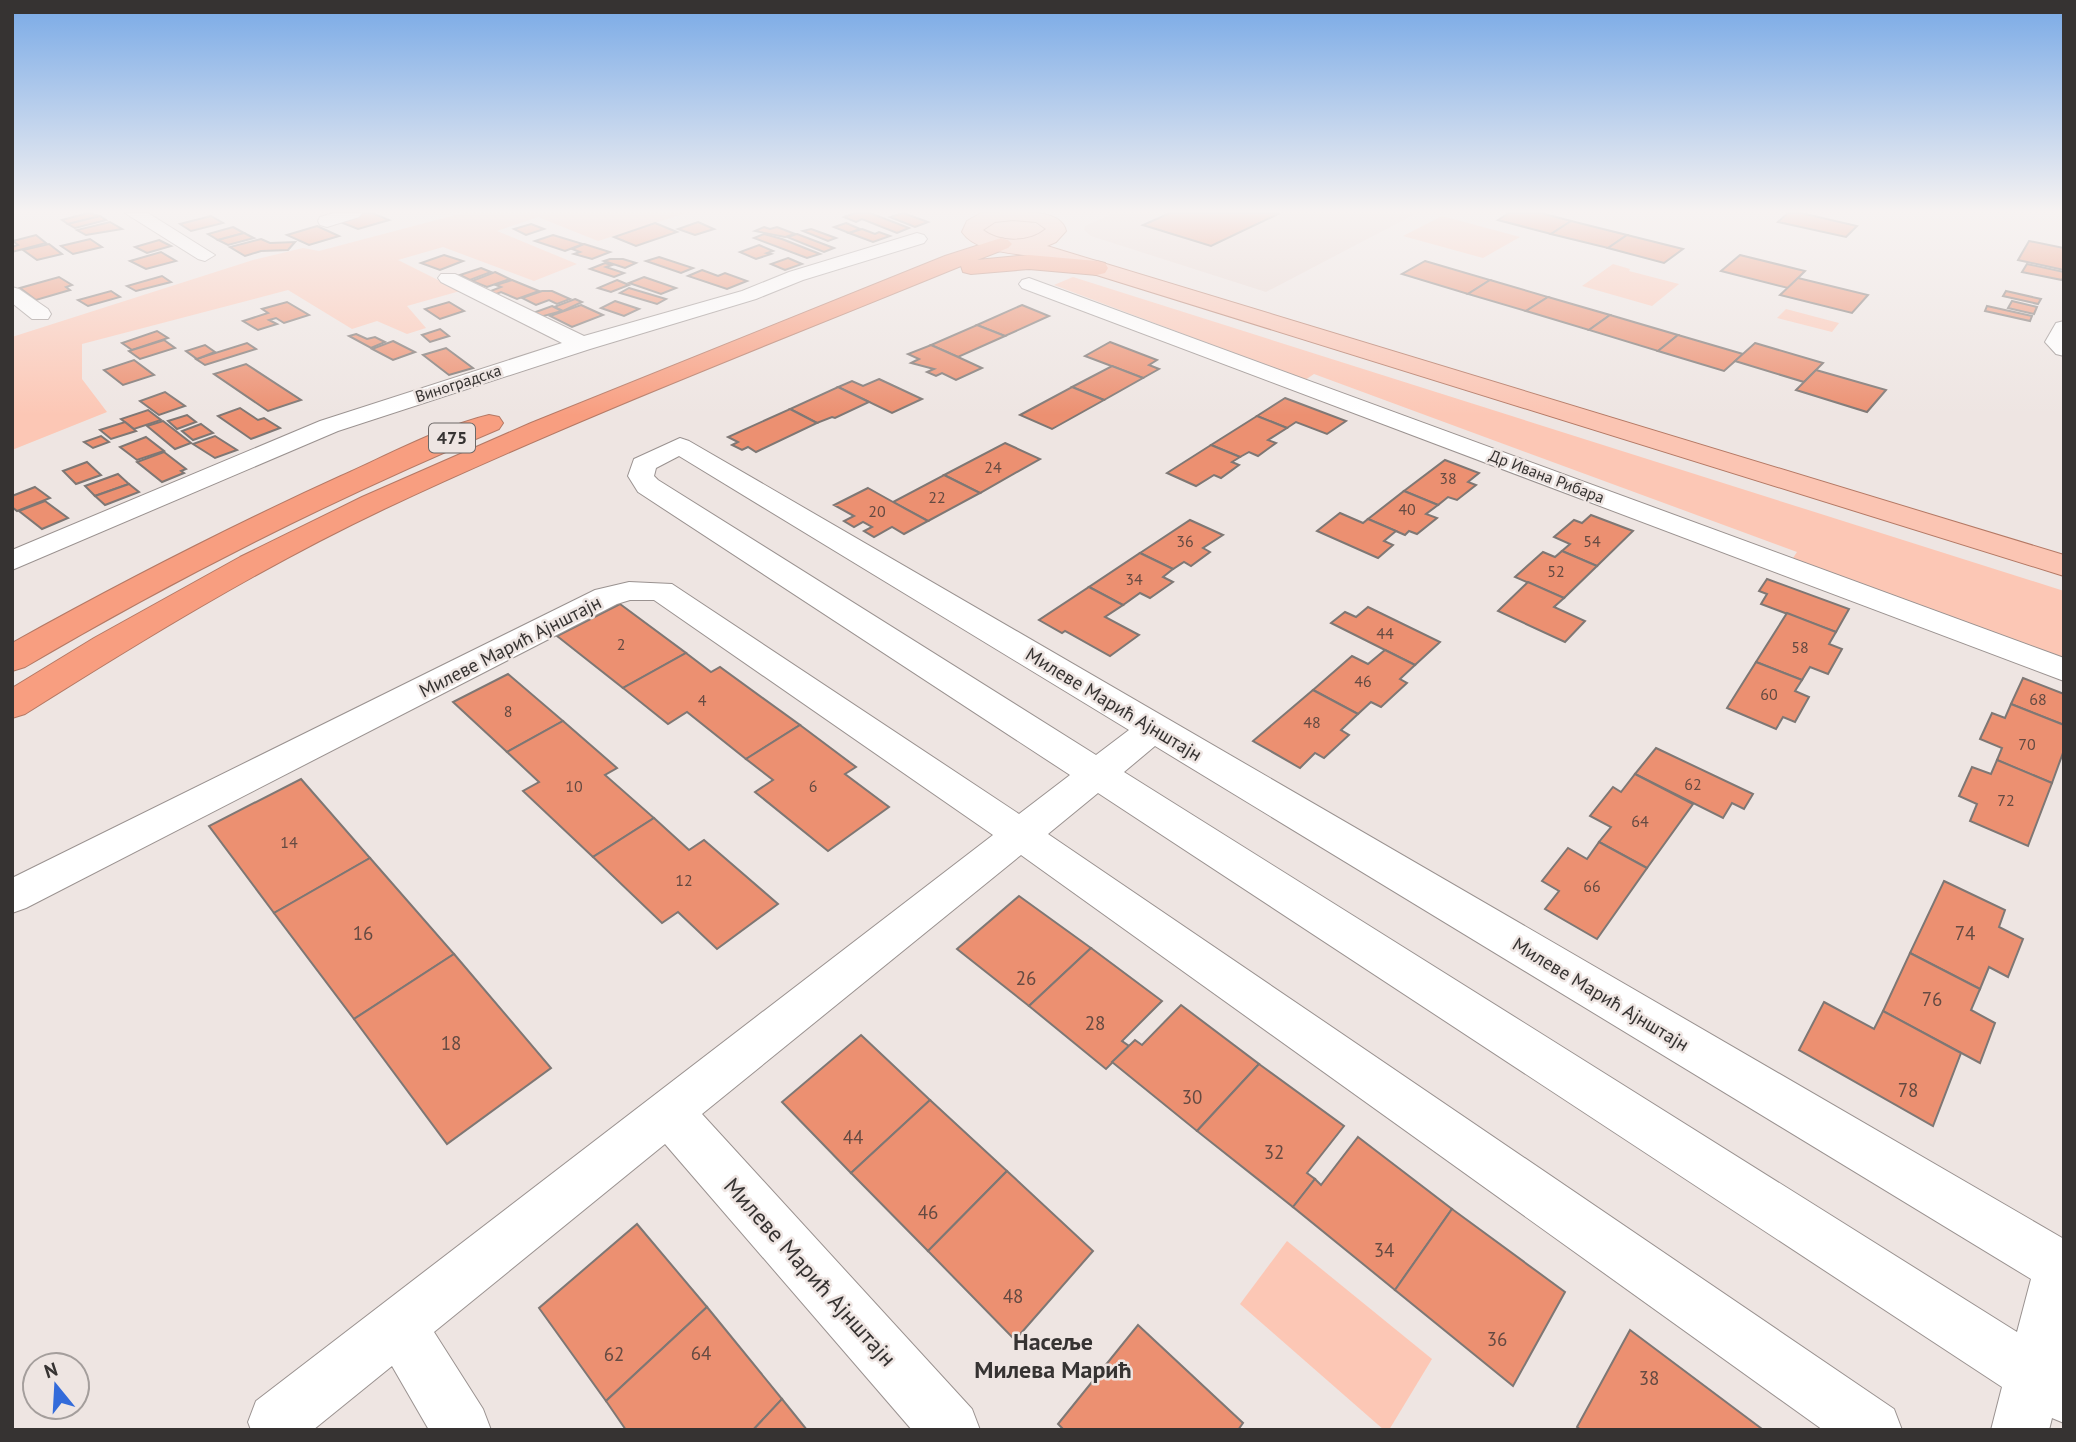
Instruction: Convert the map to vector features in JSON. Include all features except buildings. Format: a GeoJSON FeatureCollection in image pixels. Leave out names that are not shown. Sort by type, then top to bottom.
{"type":"FeatureCollection","features":[{"type":"Feature","properties":{"kind":"highway","name":"475"},"geometry":{"type":"LineString","coordinates":[[12,659],[221,544],[368,475],[529,407],[857,280]]}},
{"type":"Feature","properties":{"kind":"highway","name":"475"},"geometry":{"type":"LineString","coordinates":[[12,705],[143,625],[253,564],[373,503],[541,429],[904,281]]}},
{"type":"Feature","properties":{"kind":"main road"},"geometry":{"type":"LineString","coordinates":[[1137,280],[2064,566]]}},
{"type":"Feature","properties":{"kind":"main road"},"geometry":{"type":"LineString","coordinates":[[1214,280],[1319,316],[2064,539]]}},
{"type":"Feature","properties":{"kind":"street"},"geometry":{"type":"LineString","coordinates":[[453,280],[582,344]]}},
{"type":"Feature","properties":{"kind":"street","name":"Виноградска"},"geometry":{"type":"LineString","coordinates":[[12,561],[330,426],[582,344],[749,295],[785,280]]}},
{"type":"Feature","properties":{"kind":"street","name":"Др Ивана Рибара"},"geometry":{"type":"LineString","coordinates":[[1029,284],[2064,670]]}},
{"type":"Feature","properties":{"kind":"street"},"geometry":{"type":"LineString","coordinates":[[12,293],[40,314]]}},
{"type":"Feature","properties":{"kind":"street"},"geometry":{"type":"LineString","coordinates":[[2064,328],[2056,342],[2064,349]]}},
{"type":"Feature","properties":{"kind":"street","name":"Милеве Марић Ајнштајн"},"geometry":{"type":"LineString","coordinates":[[2049,1384],[648,486],[641,473],[643,465],[651,458],[680,446],[2062,1268]]}},
{"type":"Feature","properties":{"kind":"street","name":"Милеве Марић Ајнштајн"},"geometry":{"type":"LineString","coordinates":[[12,897],[606,597],[647,590],[661,591],[676,598],[1022,835],[1873,1430]]}},
{"type":"Feature","properties":{"kind":"street"},"geometry":{"type":"LineString","coordinates":[[277,1422],[1155,728]]}},
{"type":"Feature","properties":{"kind":"street","name":"Милеве Марић Ајнштајн"},"geometry":{"type":"LineString","coordinates":[[669,1114],[951,1430]]}},
{"type":"Feature","properties":{"kind":"street"},"geometry":{"type":"LineString","coordinates":[[2020,1430],[2049,1384],[2062,1268]]}},
{"type":"Feature","properties":{"kind":"street"},"geometry":{"type":"LineString","coordinates":[[399,1326],[462,1430]]}},
{"type":"Feature","properties":{"kind":"shaded area"},"geometry":{"type":"Polygon","coordinates":[[[189,280],[439,280],[460,291],[407,306],[426,328],[407,334],[377,321],[352,329],[288,290],[82,344],[82,379],[107,412],[12,450],[12,337],[189,280]]]}},
{"type":"Feature","properties":{"kind":"shaded area"},"geometry":{"type":"Polygon","coordinates":[[[1065,280],[1083,280],[2064,591],[2064,659],[1791,561],[1797,552],[1314,374],[1305,380],[1054,285],[1065,280]]]}},
{"type":"Feature","properties":{"kind":"shaded area"},"geometry":{"type":"Polygon","coordinates":[[[1229,280],[1288,280],[1266,292],[1229,280]]]}},
{"type":"Feature","properties":{"kind":"shaded area"},"geometry":{"type":"Polygon","coordinates":[[[1590,280],[1665,280],[1679,284],[1652,306],[1582,286],[1590,280]]]}},
{"type":"Feature","properties":{"kind":"shaded area"},"geometry":{"type":"Polygon","coordinates":[[[1786,309],[1839,323],[1832,332],[1777,318],[1786,309]]]}},
{"type":"Feature","properties":{"kind":"shaded area"},"geometry":{"type":"Polygon","coordinates":[[[1287,1241],[1432,1359],[1389,1430],[1384,1430],[1240,1304],[1287,1241]]]}},
{"type":"Feature","properties":{"kind":"district","name":"Насеље Милева Марић"},"geometry":{"type":"Point","coordinates":[1053,1356]}}]}
